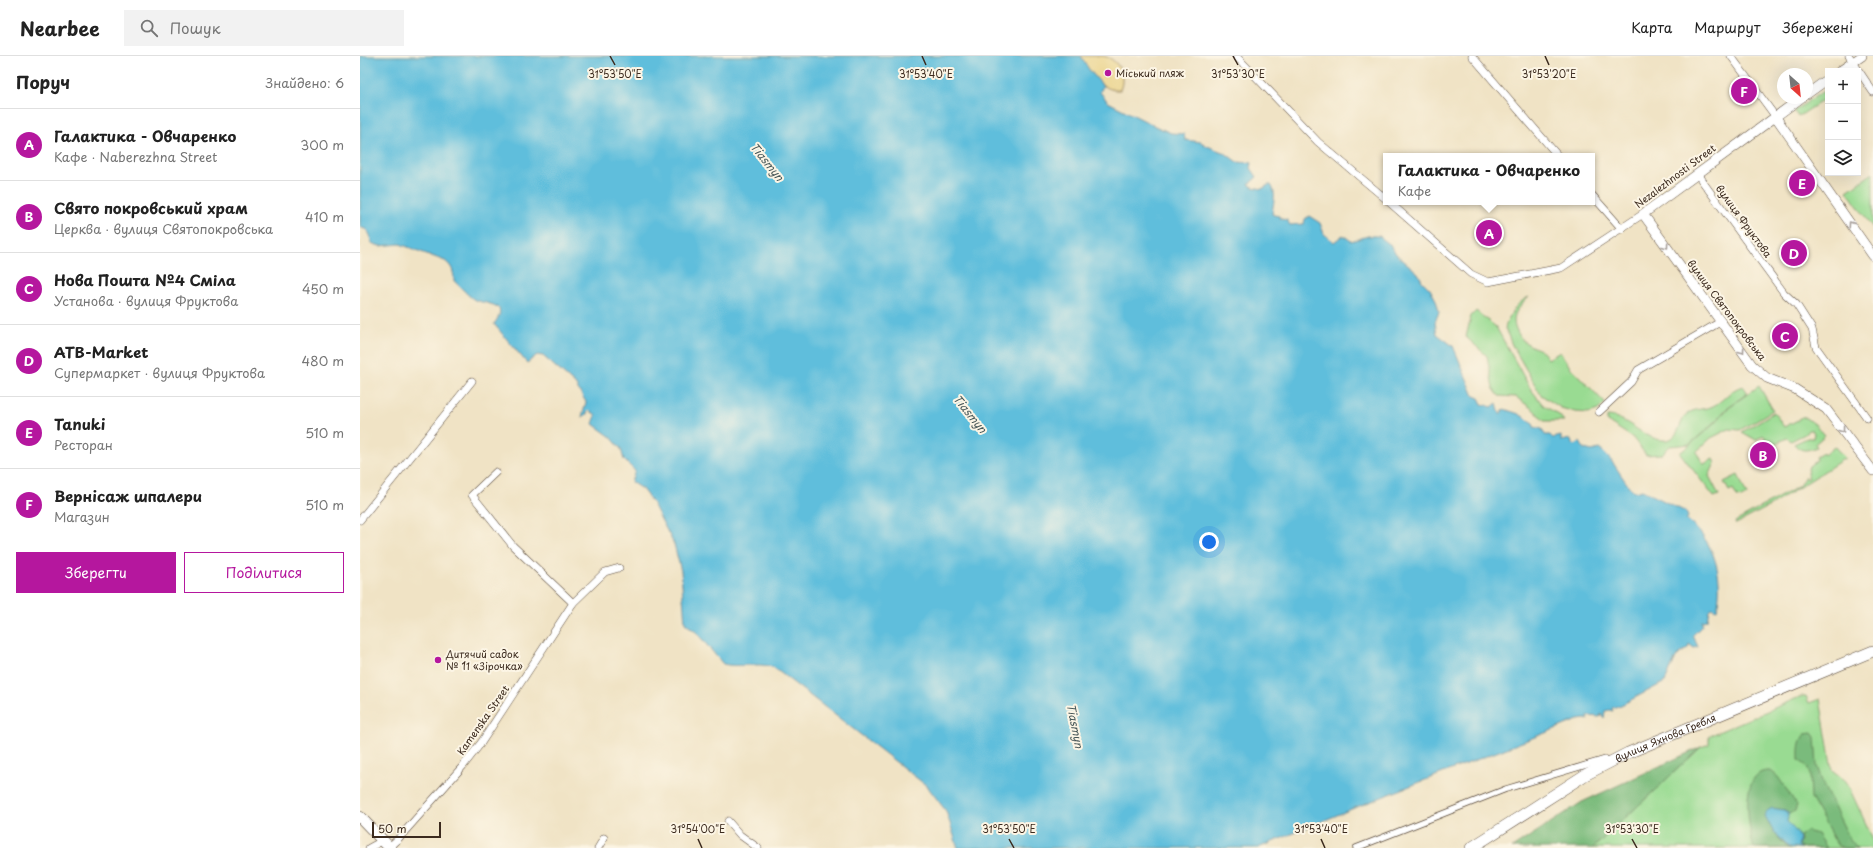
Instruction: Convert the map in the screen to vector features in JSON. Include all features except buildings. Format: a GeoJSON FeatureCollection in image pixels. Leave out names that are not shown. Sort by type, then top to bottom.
{"type":"FeatureCollection","features":[{"type":"Feature","properties":{"kind":"main road","name":"вулиця Яхнова Гребля"},"geometry":{"type":"LineString","coordinates":[[1471,848],[1554,794],[1628,753],[1873,651]]}},
{"type":"Feature","properties":{"kind":"main road"},"geometry":{"type":"LineString","coordinates":[[360,817],[387,845]]}},
{"type":"Feature","properties":{"kind":"street"},"geometry":{"type":"LineString","coordinates":[[1236,56],[1318,142],[1383,196]]}},
{"type":"Feature","properties":{"kind":"street"},"geometry":{"type":"LineString","coordinates":[[1472,56],[1555,153]]}},
{"type":"Feature","properties":{"kind":"street"},"geometry":{"type":"LineString","coordinates":[[1731,56],[1873,256]]}},
{"type":"Feature","properties":{"kind":"street"},"geometry":{"type":"LineString","coordinates":[[1843,68],[1851,59],[1862,56]]}},
{"type":"Feature","properties":{"kind":"street"},"geometry":{"type":"LineString","coordinates":[[1851,59],[1873,92]]}},
{"type":"Feature","properties":{"kind":"street"},"geometry":{"type":"LineString","coordinates":[[1813,90],[1825,81]]}},
{"type":"Feature","properties":{"kind":"street","name":"Nezalezhnosti Street"},"geometry":{"type":"LineString","coordinates":[[1392,205],[1471,274],[1488,282],[1561,268],[1622,229],[1792,104]]}},
{"type":"Feature","properties":{"kind":"street","name":"вулиця Фруктова"},"geometry":{"type":"LineString","coordinates":[[1697,174],[1784,293],[1796,304],[1812,329],[1816,348],[1867,418]]}},
{"type":"Feature","properties":{"kind":"street"},"geometry":{"type":"LineString","coordinates":[[1595,198],[1622,229]]}},
{"type":"Feature","properties":{"kind":"street","name":"вулиця Святопокровська"},"geometry":{"type":"LineString","coordinates":[[1643,214],[1752,365],[1767,378],[1795,389],[1826,409],[1873,471]]}},
{"type":"Feature","properties":{"kind":"street"},"geometry":{"type":"LineString","coordinates":[[1599,412],[1631,382],[1638,370],[1720,322]]}},
{"type":"Feature","properties":{"kind":"street"},"geometry":{"type":"LineString","coordinates":[[360,520],[472,381]]}},
{"type":"Feature","properties":{"kind":"street"},"geometry":{"type":"LineString","coordinates":[[496,472],[472,495],[514,546],[573,603]]}},
{"type":"Feature","properties":{"kind":"street","name":"Kamenska Street"},"geometry":{"type":"LineString","coordinates":[[370,848],[387,845],[398,839],[463,766],[481,743],[573,603],[605,572],[619,568]]}},
{"type":"Feature","properties":{"kind":"street"},"geometry":{"type":"LineString","coordinates":[[1356,848],[1506,789],[1628,753]]}},
{"type":"Feature","properties":{"kind":"street"},"geometry":{"type":"LineString","coordinates":[[728,821],[740,835],[758,848]]}},
{"type":"Feature","properties":{"kind":"street"},"geometry":{"type":"LineString","coordinates":[[598,848],[604,838]]}},
{"type":"Feature","properties":{"kind":"green space"},"geometry":{"type":"Polygon","coordinates":[[[1825,90],[1825,99],[1798,117],[1794,111],[1804,104],[1813,104],[1813,98],[1825,90]]]}},
{"type":"Feature","properties":{"kind":"green space"},"geometry":{"type":"Polygon","coordinates":[[[1873,173],[1873,228],[1847,191],[1873,173]]]}},
{"type":"Feature","properties":{"kind":"green space"},"geometry":{"type":"Polygon","coordinates":[[[1529,297],[1518,309],[1514,318],[1515,327],[1523,341],[1541,350],[1548,359],[1560,352],[1570,367],[1605,403],[1598,410],[1589,413],[1575,412],[1561,408],[1541,395],[1512,345],[1505,328],[1514,310],[1520,303],[1529,297]]]}},
{"type":"Feature","properties":{"kind":"green space"},"geometry":{"type":"Polygon","coordinates":[[[1476,311],[1496,327],[1530,388],[1543,405],[1559,415],[1564,421],[1544,421],[1534,410],[1516,397],[1499,396],[1493,388],[1487,356],[1466,337],[1471,316],[1476,311]]]}},
{"type":"Feature","properties":{"kind":"green space"},"geometry":{"type":"Polygon","coordinates":[[[1743,386],[1748,393],[1728,407],[1713,424],[1690,444],[1670,446],[1662,454],[1646,455],[1633,438],[1607,421],[1607,416],[1621,419],[1648,435],[1662,440],[1668,440],[1678,431],[1684,417],[1687,414],[1713,406],[1734,390],[1743,386]]]}},
{"type":"Feature","properties":{"kind":"green space"},"geometry":{"type":"Polygon","coordinates":[[[1759,386],[1773,410],[1740,430],[1729,429],[1711,438],[1696,452],[1704,464],[1713,459],[1715,463],[1709,476],[1719,495],[1714,497],[1680,453],[1714,424],[1729,407],[1759,386]]]}},
{"type":"Feature","properties":{"kind":"green space"},"geometry":{"type":"Polygon","coordinates":[[[1774,412],[1784,427],[1804,417],[1815,424],[1825,435],[1815,444],[1817,447],[1802,450],[1794,444],[1807,438],[1813,438],[1814,433],[1812,430],[1808,430],[1805,434],[1791,441],[1787,438],[1775,444],[1768,441],[1763,435],[1756,440],[1742,432],[1774,412]]]}},
{"type":"Feature","properties":{"kind":"green space"},"geometry":{"type":"Polygon","coordinates":[[[1834,446],[1845,458],[1770,506],[1736,524],[1735,522],[1799,486],[1805,476],[1807,479],[1809,478],[1807,473],[1809,466],[1817,460],[1816,457],[1823,453],[1824,455],[1834,446]]]}},
{"type":"Feature","properties":{"kind":"green space"},"geometry":{"type":"Polygon","coordinates":[[[1738,475],[1747,495],[1741,498],[1737,497],[1733,489],[1729,491],[1724,482],[1738,475]]]}},
{"type":"Feature","properties":{"kind":"green space"},"geometry":{"type":"Polygon","coordinates":[[[1802,696],[1806,696],[1809,703],[1820,699],[1832,770],[1846,781],[1873,839],[1873,848],[1593,848],[1701,747],[1709,744],[1709,736],[1802,696]]]}},
{"type":"Feature","properties":{"kind":"green space"},"geometry":{"type":"Polygon","coordinates":[[[1812,733],[1815,737],[1817,766],[1824,787],[1850,839],[1857,848],[1843,848],[1837,845],[1811,798],[1810,775],[1807,767],[1799,760],[1799,746],[1805,734],[1812,733]]]}},
{"type":"Feature","properties":{"kind":"green space"},"geometry":{"type":"Polygon","coordinates":[[[1701,747],[1593,848],[1512,848],[1582,802],[1701,747]]]}},
{"type":"Feature","properties":{"kind":"green space"},"geometry":{"type":"Polygon","coordinates":[[[1771,771],[1778,777],[1797,805],[1795,811],[1789,814],[1784,810],[1772,808],[1774,833],[1786,846],[1791,848],[1755,848],[1753,846],[1748,817],[1748,794],[1755,777],[1762,772],[1771,771]]]}},
{"type":"Feature","properties":{"kind":"green space"},"geometry":{"type":"Polygon","coordinates":[[[1807,831],[1817,834],[1826,848],[1800,848],[1798,845],[1801,840],[1800,836],[1807,831]]]}},
{"type":"Feature","properties":{"kind":"sand","name":"Міський пляж"},"geometry":{"type":"Polygon","coordinates":[[[1081,56],[1103,56],[1109,58],[1117,64],[1120,69],[1122,79],[1120,90],[1107,88],[1102,84],[1092,74],[1081,56]]]}},
{"type":"Feature","properties":{"kind":"water","name":"Tiasmyn"},"geometry":{"type":"Polygon","coordinates":[[[360,56],[1081,56],[1088,68],[1103,86],[1100,92],[1108,102],[1171,133],[1184,134],[1185,140],[1201,142],[1225,153],[1237,162],[1252,163],[1251,168],[1257,177],[1249,184],[1253,187],[1262,189],[1268,185],[1271,185],[1274,192],[1272,214],[1279,216],[1281,219],[1287,220],[1290,225],[1304,224],[1305,219],[1309,216],[1320,223],[1324,234],[1334,242],[1343,235],[1351,241],[1368,236],[1379,236],[1388,243],[1397,255],[1418,273],[1422,281],[1430,289],[1436,300],[1439,312],[1435,322],[1437,334],[1453,346],[1474,396],[1479,398],[1482,404],[1492,407],[1497,403],[1500,414],[1504,409],[1519,414],[1533,423],[1534,427],[1542,429],[1545,435],[1550,435],[1553,438],[1561,436],[1561,441],[1571,439],[1572,443],[1575,445],[1580,442],[1584,449],[1592,451],[1599,449],[1605,453],[1614,464],[1634,492],[1642,490],[1686,512],[1688,517],[1686,520],[1696,528],[1704,538],[1715,560],[1719,585],[1717,610],[1711,608],[1709,610],[1707,620],[1702,621],[1702,626],[1693,635],[1698,647],[1694,648],[1689,644],[1688,648],[1676,657],[1665,682],[1621,705],[1612,708],[1613,711],[1605,711],[1604,718],[1601,714],[1600,717],[1588,716],[1588,720],[1578,720],[1354,808],[1258,848],[958,848],[946,811],[927,786],[773,667],[760,665],[723,664],[696,632],[685,623],[681,571],[674,544],[652,502],[642,489],[631,482],[635,471],[624,460],[621,449],[611,437],[593,424],[596,415],[589,410],[586,415],[582,417],[586,402],[575,384],[543,356],[537,355],[527,363],[494,324],[500,312],[499,308],[470,297],[454,281],[452,270],[445,261],[400,244],[380,246],[371,243],[370,235],[367,230],[360,227],[360,56]]]}},
{"type":"Feature","properties":{"kind":"water"},"geometry":{"type":"Polygon","coordinates":[[[1772,808],[1784,810],[1789,814],[1787,821],[1797,832],[1800,838],[1798,845],[1800,848],[1788,847],[1774,833],[1765,816],[1767,811],[1772,808]]]}},
{"type":"Feature","properties":{"kind":"place","name":"Міський пляж"},"geometry":{"type":"Point","coordinates":[1108,73]}},
{"type":"Feature","properties":{"kind":"place","name":"Вернiсаж шпалери"},"geometry":{"type":"Point","coordinates":[1744,91]}},
{"type":"Feature","properties":{"kind":"place","name":"Tanuki"},"geometry":{"type":"Point","coordinates":[1802,183]}},
{"type":"Feature","properties":{"kind":"place","name":"Галактика - Овчаренко"},"geometry":{"type":"Point","coordinates":[1489,233]}},
{"type":"Feature","properties":{"kind":"place","name":"ATB-Market"},"geometry":{"type":"Point","coordinates":[1794,253]}},
{"type":"Feature","properties":{"kind":"place","name":"Нова Пошта №4 Сміла"},"geometry":{"type":"Point","coordinates":[1785,336]}},
{"type":"Feature","properties":{"kind":"place","name":"Свято покровський храм"},"geometry":{"type":"Point","coordinates":[1763,455]}},
{"type":"Feature","properties":{"kind":"place","name":"Дитячий садок № 11 «Зірочка»"},"geometry":{"type":"Point","coordinates":[438,660]}}]}
